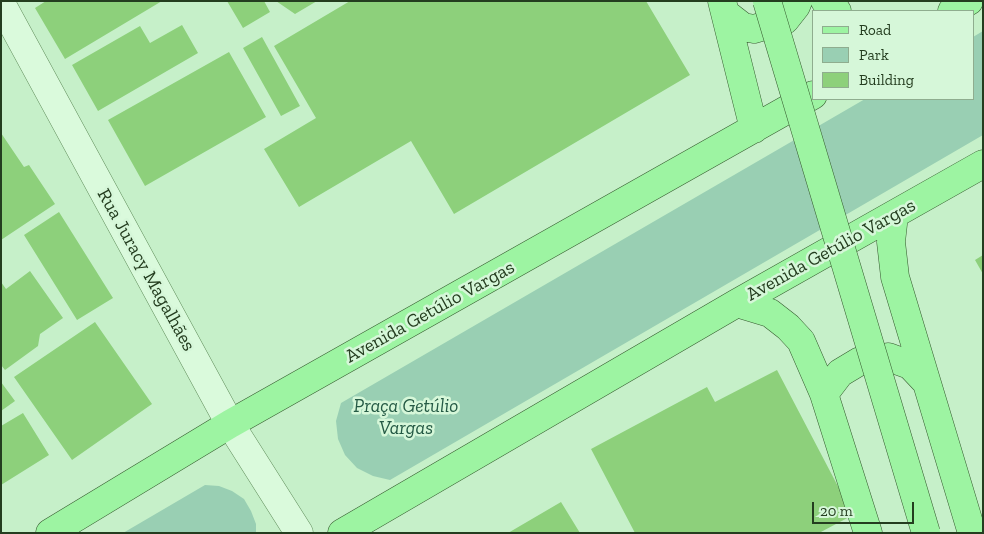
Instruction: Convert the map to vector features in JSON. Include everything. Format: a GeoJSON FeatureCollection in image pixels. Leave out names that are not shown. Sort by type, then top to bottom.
{"type":"FeatureCollection","features":[{"type":"Feature","properties":{"kind":"main road"},"geometry":{"type":"LineString","coordinates":[[767,1],[926,533]]}},
{"type":"Feature","properties":{"kind":"main road"},"geometry":{"type":"LineString","coordinates":[[723,7],[743,27],[754,29],[785,20],[798,1]]}},
{"type":"Feature","properties":{"kind":"main road"},"geometry":{"type":"LineString","coordinates":[[825,1],[834,10]]}},
{"type":"Feature","properties":{"kind":"main road"},"geometry":{"type":"LineString","coordinates":[[954,10],[969,1]]}},
{"type":"Feature","properties":{"kind":"main road"},"geometry":{"type":"LineString","coordinates":[[723,7],[754,129]]}},
{"type":"Feature","properties":{"kind":"main road","name":"Avenida Getúlio Vargas"},"geometry":{"type":"LineString","coordinates":[[50,533],[230,424],[812,96]]}},
{"type":"Feature","properties":{"kind":"main road","name":"Avenida Getúlio Vargas"},"geometry":{"type":"LineString","coordinates":[[342,533],[737,303],[983,164]]}},
{"type":"Feature","properties":{"kind":"main road"},"geometry":{"type":"LineString","coordinates":[[894,215],[891,242],[895,278],[972,533]]}},
{"type":"Feature","properties":{"kind":"main road"},"geometry":{"type":"LineString","coordinates":[[737,303],[770,313],[788,327],[800,341],[824,394],[868,533]]}},
{"type":"Feature","properties":{"kind":"main road"},"geometry":{"type":"LineString","coordinates":[[824,394],[840,373],[860,361],[888,357],[910,365],[926,382]]}},
{"type":"Feature","properties":{"kind":"street","name":"Rua Juracy Magalhães"},"geometry":{"type":"LineString","coordinates":[[1,3],[230,424],[299,533]]}},
{"type":"Feature","properties":{"kind":"green space","name":"Praça Getúlio Vargas"},"geometry":{"type":"Polygon","coordinates":[[[983,31],[983,135],[390,480],[373,476],[357,468],[345,455],[338,439],[336,421],[341,403],[863,100],[974,100],[974,36],[983,31]]]}},
{"type":"Feature","properties":{"kind":"green space"},"geometry":{"type":"Polygon","coordinates":[[[205,485],[219,486],[232,491],[244,499],[256,524],[256,533],[123,533],[205,485]]]}},
{"type":"Feature","properties":{"kind":"building"},"geometry":{"type":"Polygon","coordinates":[[[46,1],[162,1],[65,59],[35,8],[46,1]]]}},
{"type":"Feature","properties":{"kind":"building"},"geometry":{"type":"Polygon","coordinates":[[[227,1],[264,1],[270,12],[243,28],[227,1]]]}},
{"type":"Feature","properties":{"kind":"building"},"geometry":{"type":"Polygon","coordinates":[[[276,1],[317,1],[295,14],[276,1]]]}},
{"type":"Feature","properties":{"kind":"building"},"geometry":{"type":"Polygon","coordinates":[[[350,1],[646,1],[690,75],[454,214],[411,141],[299,207],[264,149],[316,118],[274,46],[350,1]]]}},
{"type":"Feature","properties":{"kind":"building"},"geometry":{"type":"Polygon","coordinates":[[[182,25],[198,53],[98,111],[72,65],[140,26],[150,43],[182,25]]]}},
{"type":"Feature","properties":{"kind":"building"},"geometry":{"type":"Polygon","coordinates":[[[262,37],[300,106],[281,116],[243,48],[262,37]]]}},
{"type":"Feature","properties":{"kind":"building"},"geometry":{"type":"Polygon","coordinates":[[[229,52],[266,117],[145,186],[108,120],[229,52]]]}},
{"type":"Feature","properties":{"kind":"building"},"geometry":{"type":"Polygon","coordinates":[[[1,133],[24,167],[29,165],[55,204],[1,240],[1,133]]]}},
{"type":"Feature","properties":{"kind":"building"},"geometry":{"type":"Polygon","coordinates":[[[59,212],[113,298],[77,320],[24,235],[59,212]]]}},
{"type":"Feature","properties":{"kind":"building"},"geometry":{"type":"Polygon","coordinates":[[[983,255],[983,274],[975,260],[983,255]]]}},
{"type":"Feature","properties":{"kind":"building"},"geometry":{"type":"Polygon","coordinates":[[[30,271],[63,318],[40,334],[38,346],[5,370],[1,365],[1,282],[6,289],[30,271]]]}},
{"type":"Feature","properties":{"kind":"building"},"geometry":{"type":"Polygon","coordinates":[[[95,322],[152,404],[72,460],[14,377],[95,322]]]}},
{"type":"Feature","properties":{"kind":"building"},"geometry":{"type":"Polygon","coordinates":[[[777,370],[853,515],[819,533],[635,533],[591,449],[707,387],[715,402],[777,370]]]}},
{"type":"Feature","properties":{"kind":"building"},"geometry":{"type":"Polygon","coordinates":[[[1,382],[15,401],[1,411],[1,382]]]}},
{"type":"Feature","properties":{"kind":"building"},"geometry":{"type":"Polygon","coordinates":[[[23,413],[49,455],[1,485],[1,426],[23,413]]]}},
{"type":"Feature","properties":{"kind":"building"},"geometry":{"type":"Polygon","coordinates":[[[561,502],[580,533],[508,533],[561,502]]]}}]}
